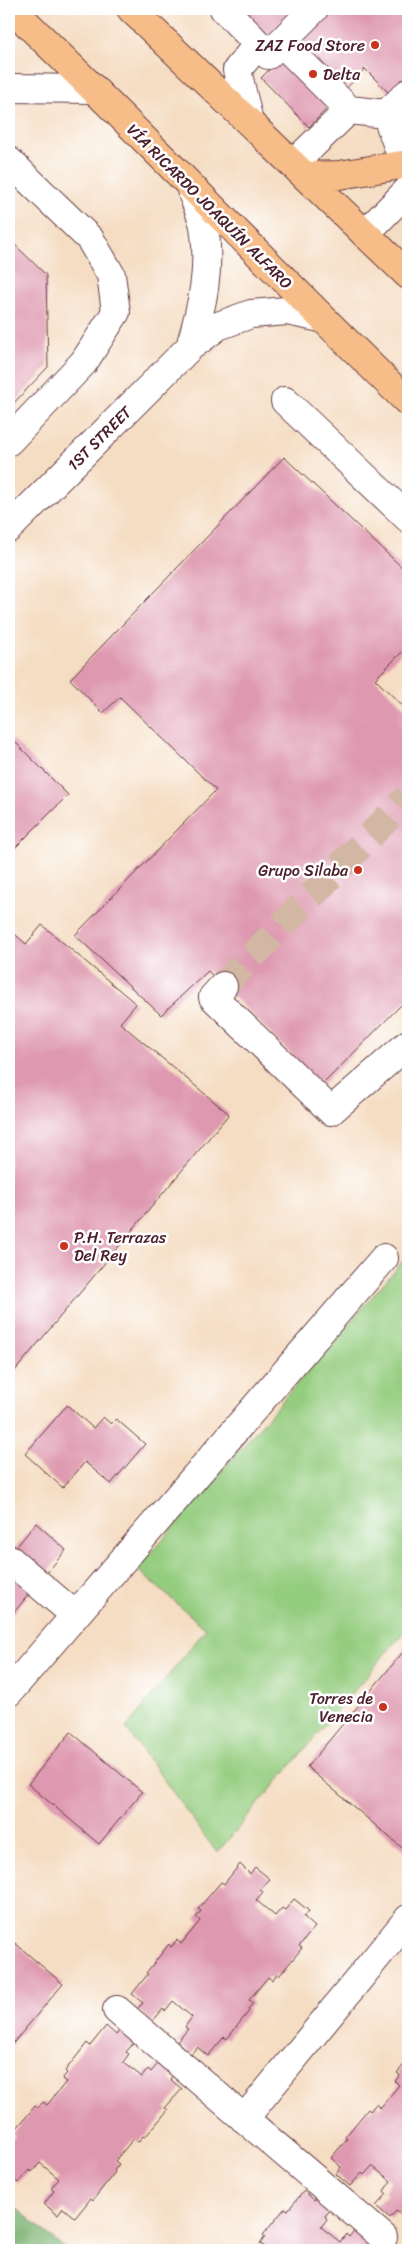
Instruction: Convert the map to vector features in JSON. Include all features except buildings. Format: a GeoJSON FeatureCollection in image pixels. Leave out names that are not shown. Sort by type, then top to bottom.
{"type":"FeatureCollection","features":[{"type":"Feature","properties":{"kind":"main road","name":"VÍA RICARDO JOAQUÍN ALFARO"},"geometry":{"type":"LineString","coordinates":[[12,9],[94,88],[190,187],[408,402]]}},
{"type":"Feature","properties":{"kind":"main road"},"geometry":{"type":"LineString","coordinates":[[131,9],[408,275]]}},
{"type":"Feature","properties":{"kind":"main road"},"geometry":{"type":"LineString","coordinates":[[299,170],[339,175],[407,173]]}},
{"type":"Feature","properties":{"kind":"street"},"geometry":{"type":"LineString","coordinates":[[224,9],[270,43],[348,110],[386,114],[408,93]]}},
{"type":"Feature","properties":{"kind":"street"},"geometry":{"type":"LineString","coordinates":[[249,122],[237,70],[314,9]]}},
{"type":"Feature","properties":{"kind":"street"},"geometry":{"type":"LineString","coordinates":[[9,88],[94,88]]}},
{"type":"Feature","properties":{"kind":"street"},"geometry":{"type":"LineString","coordinates":[[299,170],[348,110]]}},
{"type":"Feature","properties":{"kind":"street"},"geometry":{"type":"LineString","coordinates":[[365,234],[407,173],[386,114]]}},
{"type":"Feature","properties":{"kind":"street"},"geometry":{"type":"LineString","coordinates":[[9,161],[90,239],[111,274],[116,312],[84,362],[9,441]]}},
{"type":"Feature","properties":{"kind":"street","name":"1ST STREET"},"geometry":{"type":"LineString","coordinates":[[190,187],[203,225],[208,266],[202,306],[190,347]]}},
{"type":"Feature","properties":{"kind":"street","name":"1ST STREET"},"geometry":{"type":"LineString","coordinates":[[9,528],[190,347],[218,326],[252,314],[287,311],[321,318]]}},
{"type":"Feature","properties":{"kind":"street"},"geometry":{"type":"LineString","coordinates":[[285,401],[408,518]]}},
{"type":"Feature","properties":{"kind":"street"},"geometry":{"type":"LineString","coordinates":[[223,986],[213,997],[331,1111],[408,1044]]}},
{"type":"Feature","properties":{"kind":"street"},"geometry":{"type":"LineString","coordinates":[[9,1692],[384,1258]]}},
{"type":"Feature","properties":{"kind":"street"},"geometry":{"type":"LineString","coordinates":[[9,1559],[75,1615]]}},
{"type":"Feature","properties":{"kind":"street"},"geometry":{"type":"LineString","coordinates":[[244,2119],[408,1920]]}},
{"type":"Feature","properties":{"kind":"street"},"geometry":{"type":"LineString","coordinates":[[117,2010],[383,2237]]}},
{"type":"Feature","properties":{"kind":"green space"},"geometry":{"type":"Polygon","coordinates":[[[408,1255],[408,1627],[217,1853],[126,1728],[206,1629],[137,1569],[408,1255]]]}},
{"type":"Feature","properties":{"kind":"green space"},"geometry":{"type":"Polygon","coordinates":[[[9,2202],[67,2250],[9,2250],[9,2202]]]}},
{"type":"Feature","properties":{"kind":"tunnel"},"geometry":{"type":"LineString","coordinates":[[223,986],[408,797]]}},
{"type":"Feature","properties":{"kind":"place","name":"ZAZ Food Store"},"geometry":{"type":"Point","coordinates":[375,45]}},
{"type":"Feature","properties":{"kind":"place","name":"Delta"},"geometry":{"type":"Point","coordinates":[313,74]}},
{"type":"Feature","properties":{"kind":"place","name":"Grupo Silaba"},"geometry":{"type":"Point","coordinates":[358,870]}},
{"type":"Feature","properties":{"kind":"place","name":"P.H. Terrazas Del Rey"},"geometry":{"type":"Point","coordinates":[64,1246]}},
{"type":"Feature","properties":{"kind":"place","name":"Torres de Venecia"},"geometry":{"type":"Point","coordinates":[383,1707]}}]}
